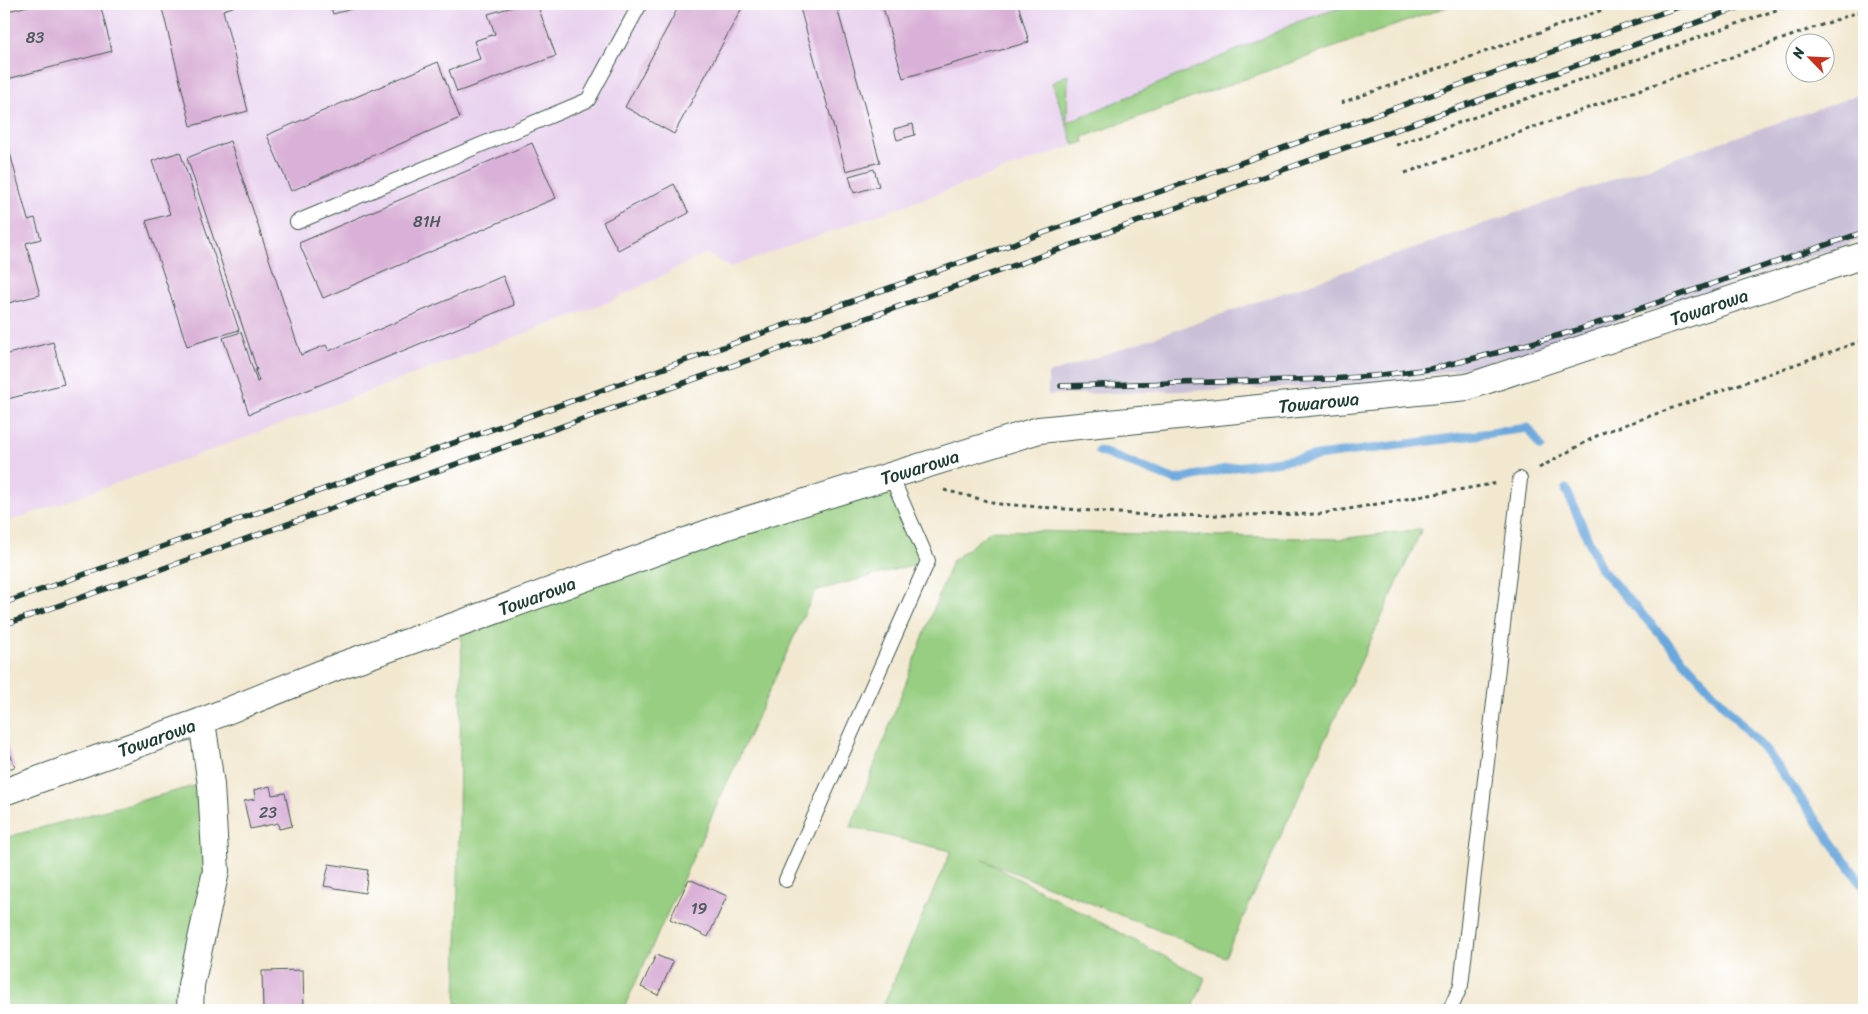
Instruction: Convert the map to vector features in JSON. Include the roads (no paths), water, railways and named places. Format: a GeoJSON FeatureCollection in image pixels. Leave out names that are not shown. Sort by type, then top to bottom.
{"type":"FeatureCollection","features":[{"type":"Feature","properties":{"kind":"street","name":"Towarowa"},"geometry":{"type":"LineString","coordinates":[[4,792],[202,721],[342,665],[727,526],[1039,430],[1467,387],[1864,255]]}},
{"type":"Feature","properties":{"kind":"street"},"geometry":{"type":"LineString","coordinates":[[190,1010],[191,985],[216,871],[211,785],[202,721]]}},
{"type":"Feature","properties":{"kind":"lane"},"geometry":{"type":"LineString","coordinates":[[297,222],[588,100],[640,4]]}},
{"type":"Feature","properties":{"kind":"lane"},"geometry":{"type":"LineString","coordinates":[[786,880],[928,561],[890,476]]}},
{"type":"Feature","properties":{"kind":"lane"},"geometry":{"type":"LineString","coordinates":[[1450,1010],[1461,985],[1520,479]]}},
{"type":"Feature","properties":{"kind":"waterway"},"geometry":{"type":"LineString","coordinates":[[1099,451],[1176,480],[1235,467],[1528,428],[1541,447]]}},
{"type":"Feature","properties":{"kind":"waterway"},"geometry":{"type":"LineString","coordinates":[[1566,489],[1601,569],[1771,757],[1864,887]]}},
{"type":"Feature","properties":{"kind":"railway"},"geometry":{"type":"LineString","coordinates":[[4,603],[1687,4]]}},
{"type":"Feature","properties":{"kind":"railway"},"geometry":{"type":"LineString","coordinates":[[4,625],[1749,4]]}},
{"type":"Feature","properties":{"kind":"railway"},"geometry":{"type":"LineString","coordinates":[[1061,386],[1331,379],[1430,369],[1574,331],[1864,232]]}}]}
